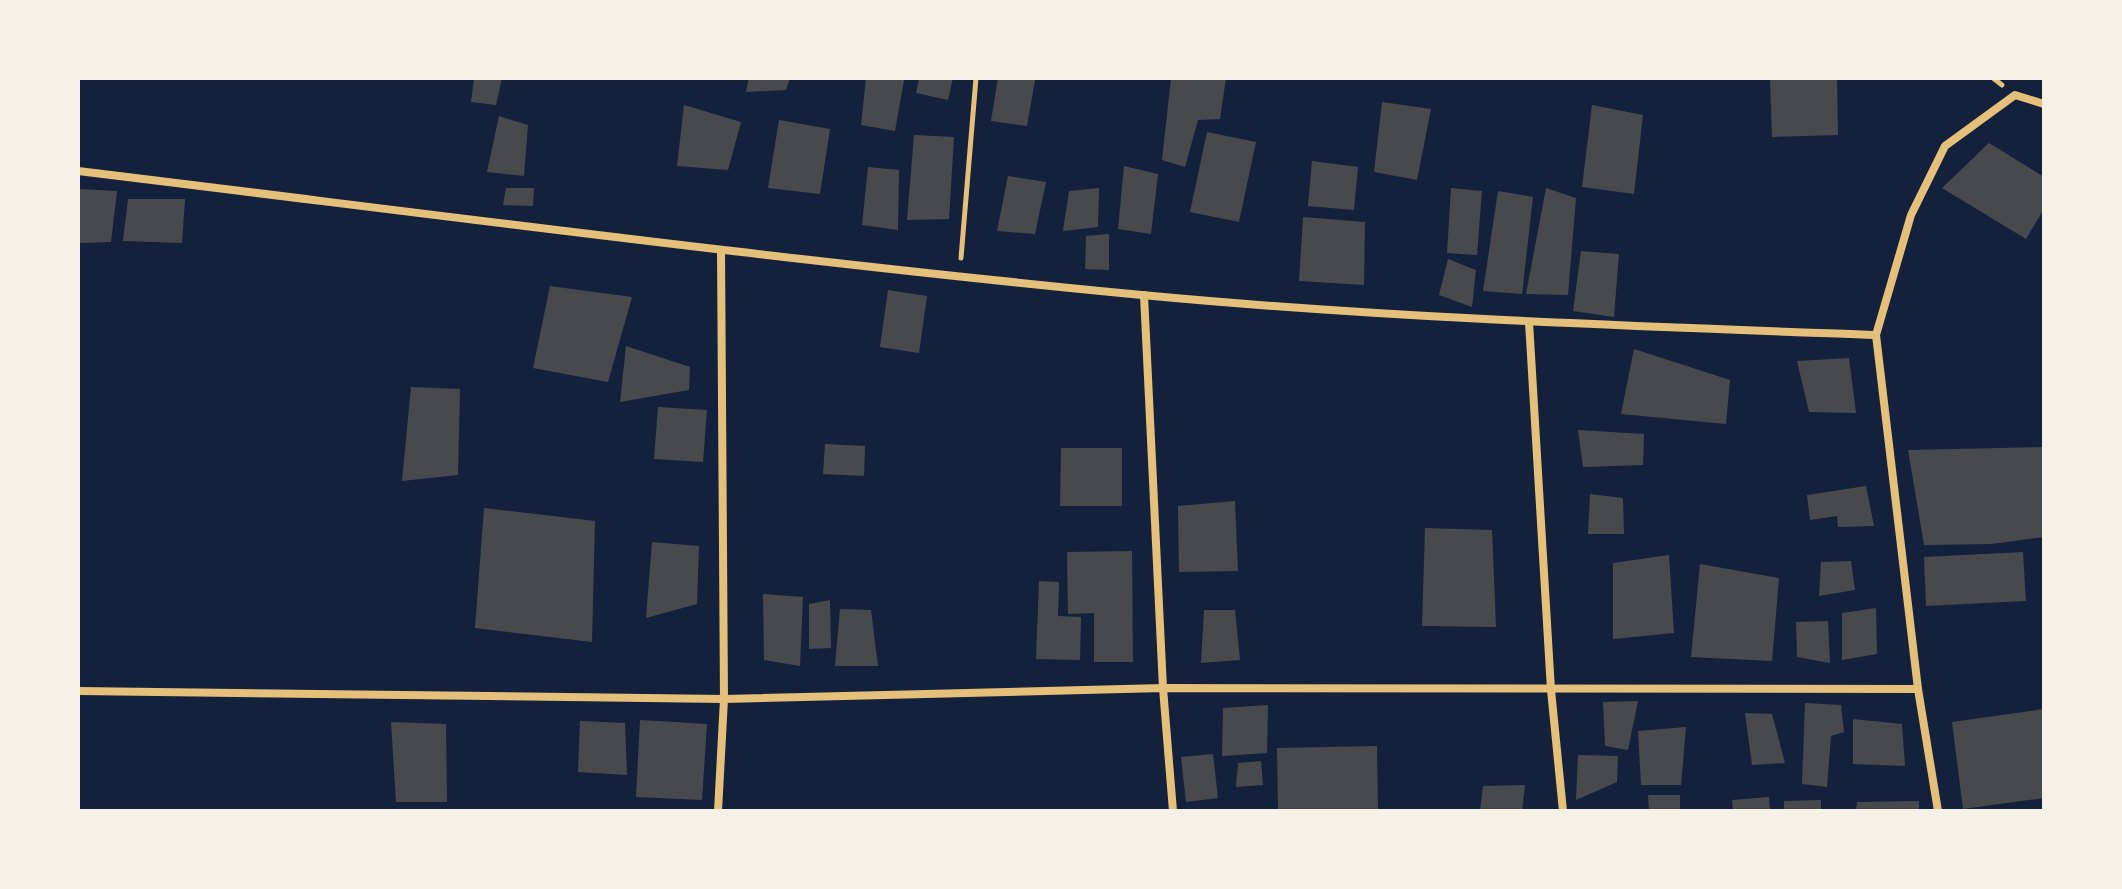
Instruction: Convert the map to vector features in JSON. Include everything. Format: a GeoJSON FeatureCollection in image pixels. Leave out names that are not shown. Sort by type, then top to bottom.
{"type":"FeatureCollection","features":[{"type":"Feature","properties":{"kind":"street"},"geometry":{"type":"LineString","coordinates":[[1938,811],[1918,689],[1876,335],[1911,215],[1945,146],[2015,95],[2044,104]]}},
{"type":"Feature","properties":{"kind":"street"},"geometry":{"type":"LineString","coordinates":[[78,171],[721,250],[1144,295],[1529,322],[1876,335]]}},
{"type":"Feature","properties":{"kind":"street"},"geometry":{"type":"LineString","coordinates":[[718,811],[724,699],[721,250]]}},
{"type":"Feature","properties":{"kind":"street"},"geometry":{"type":"LineString","coordinates":[[1144,295],[1163,688],[1173,811]]}},
{"type":"Feature","properties":{"kind":"street"},"geometry":{"type":"LineString","coordinates":[[1529,322],[1551,690],[1563,811]]}},
{"type":"Feature","properties":{"kind":"street"},"geometry":{"type":"LineString","coordinates":[[78,691],[724,699],[1163,688],[1918,689]]}},
{"type":"Feature","properties":{"kind":"path"},"geometry":{"type":"LineString","coordinates":[[959,275],[976,78]]}},
{"type":"Feature","properties":{"kind":"building"},"geometry":{"type":"Polygon","coordinates":[[[474,78],[502,78],[496,105],[471,102],[474,78]]]}},
{"type":"Feature","properties":{"kind":"building"},"geometry":{"type":"Polygon","coordinates":[[[749,78],[790,78],[786,90],[746,92],[749,78]]]}},
{"type":"Feature","properties":{"kind":"building"},"geometry":{"type":"Polygon","coordinates":[[[866,78],[904,80],[895,131],[861,125],[866,78]]]}},
{"type":"Feature","properties":{"kind":"building"},"geometry":{"type":"Polygon","coordinates":[[[919,78],[953,78],[948,100],[916,93],[919,78]]]}},
{"type":"Feature","properties":{"kind":"building"},"geometry":{"type":"Polygon","coordinates":[[[998,78],[1035,80],[1027,126],[991,121],[998,78]]]}},
{"type":"Feature","properties":{"kind":"building"},"geometry":{"type":"Polygon","coordinates":[[[1171,78],[1226,78],[1220,119],[1198,120],[1185,167],[1162,160],[1171,78]]]}},
{"type":"Feature","properties":{"kind":"building"},"geometry":{"type":"Polygon","coordinates":[[[1770,78],[1837,78],[1838,135],[1772,137],[1770,78]]]}},
{"type":"Feature","properties":{"kind":"building"},"geometry":{"type":"Polygon","coordinates":[[[1382,102],[1431,109],[1417,180],[1374,172],[1382,102]]]}},
{"type":"Feature","properties":{"kind":"building"},"geometry":{"type":"Polygon","coordinates":[[[684,105],[741,122],[728,170],[677,166],[684,105]]]}},
{"type":"Feature","properties":{"kind":"building"},"geometry":{"type":"Polygon","coordinates":[[[1592,105],[1643,115],[1634,194],[1582,187],[1592,105]]]}},
{"type":"Feature","properties":{"kind":"building"},"geometry":{"type":"Polygon","coordinates":[[[499,116],[528,125],[524,176],[487,172],[499,116]]]}},
{"type":"Feature","properties":{"kind":"building"},"geometry":{"type":"Polygon","coordinates":[[[779,120],[830,129],[820,194],[768,188],[779,120]]]}},
{"type":"Feature","properties":{"kind":"building"},"geometry":{"type":"Polygon","coordinates":[[[1207,132],[1256,142],[1239,222],[1190,212],[1207,132]]]}},
{"type":"Feature","properties":{"kind":"building"},"geometry":{"type":"Polygon","coordinates":[[[914,135],[954,137],[949,219],[907,220],[914,135]]]}},
{"type":"Feature","properties":{"kind":"building"},"geometry":{"type":"Polygon","coordinates":[[[1989,143],[2044,177],[2044,209],[2026,239],[1942,188],[1989,143]]]}},
{"type":"Feature","properties":{"kind":"building"},"geometry":{"type":"Polygon","coordinates":[[[1312,161],[1358,167],[1354,210],[1308,206],[1312,161]]]}},
{"type":"Feature","properties":{"kind":"building"},"geometry":{"type":"Polygon","coordinates":[[[1124,166],[1158,174],[1151,234],[1118,229],[1124,166]]]}},
{"type":"Feature","properties":{"kind":"building"},"geometry":{"type":"Polygon","coordinates":[[[868,167],[899,170],[898,230],[862,225],[868,167]]]}},
{"type":"Feature","properties":{"kind":"building"},"geometry":{"type":"Polygon","coordinates":[[[1008,176],[1046,182],[1035,234],[997,231],[1008,176]]]}},
{"type":"Feature","properties":{"kind":"building"},"geometry":{"type":"Polygon","coordinates":[[[506,188],[534,188],[533,206],[503,205],[506,188]]]}},
{"type":"Feature","properties":{"kind":"building"},"geometry":{"type":"Polygon","coordinates":[[[1099,188],[1098,227],[1063,231],[1069,191],[1099,188]]]}},
{"type":"Feature","properties":{"kind":"building"},"geometry":{"type":"Polygon","coordinates":[[[1451,188],[1482,191],[1477,255],[1447,253],[1451,188]]]}},
{"type":"Feature","properties":{"kind":"building"},"geometry":{"type":"Polygon","coordinates":[[[1546,188],[1576,198],[1568,295],[1526,294],[1546,188]]]}},
{"type":"Feature","properties":{"kind":"building"},"geometry":{"type":"Polygon","coordinates":[[[78,189],[117,191],[111,242],[78,243],[78,189]]]}},
{"type":"Feature","properties":{"kind":"building"},"geometry":{"type":"Polygon","coordinates":[[[1498,191],[1533,197],[1522,294],[1483,291],[1498,191]]]}},
{"type":"Feature","properties":{"kind":"building"},"geometry":{"type":"Polygon","coordinates":[[[128,199],[185,199],[182,243],[123,241],[128,199]]]}},
{"type":"Feature","properties":{"kind":"building"},"geometry":{"type":"Polygon","coordinates":[[[1303,217],[1365,222],[1364,285],[1299,281],[1303,217]]]}},
{"type":"Feature","properties":{"kind":"building"},"geometry":{"type":"Polygon","coordinates":[[[1109,234],[1109,270],[1085,269],[1086,236],[1109,234]]]}},
{"type":"Feature","properties":{"kind":"building"},"geometry":{"type":"Polygon","coordinates":[[[1581,251],[1619,254],[1614,317],[1573,311],[1581,251]]]}},
{"type":"Feature","properties":{"kind":"building"},"geometry":{"type":"Polygon","coordinates":[[[1448,259],[1476,270],[1472,307],[1439,295],[1448,259]]]}},
{"type":"Feature","properties":{"kind":"building"},"geometry":{"type":"Polygon","coordinates":[[[550,286],[632,297],[608,382],[533,368],[550,286]]]}},
{"type":"Feature","properties":{"kind":"building"},"geometry":{"type":"Polygon","coordinates":[[[888,290],[927,296],[919,353],[880,347],[888,290]]]}},
{"type":"Feature","properties":{"kind":"building"},"geometry":{"type":"Polygon","coordinates":[[[626,346],[690,367],[689,390],[620,402],[626,346]]]}},
{"type":"Feature","properties":{"kind":"building"},"geometry":{"type":"Polygon","coordinates":[[[1634,349],[1730,380],[1726,424],[1621,414],[1634,349]]]}},
{"type":"Feature","properties":{"kind":"building"},"geometry":{"type":"Polygon","coordinates":[[[1849,358],[1856,413],[1809,412],[1797,361],[1849,358]]]}},
{"type":"Feature","properties":{"kind":"building"},"geometry":{"type":"Polygon","coordinates":[[[411,387],[460,389],[458,475],[402,481],[411,387]]]}},
{"type":"Feature","properties":{"kind":"building"},"geometry":{"type":"Polygon","coordinates":[[[658,407],[707,410],[703,462],[654,459],[658,407]]]}},
{"type":"Feature","properties":{"kind":"building"},"geometry":{"type":"Polygon","coordinates":[[[1578,430],[1644,434],[1643,465],[1583,467],[1578,430]]]}},
{"type":"Feature","properties":{"kind":"building"},"geometry":{"type":"Polygon","coordinates":[[[825,444],[865,446],[864,476],[823,474],[825,444]]]}},
{"type":"Feature","properties":{"kind":"building"},"geometry":{"type":"Polygon","coordinates":[[[2044,447],[2044,537],[1992,544],[1924,545],[1908,450],[2044,447]]]}},
{"type":"Feature","properties":{"kind":"building"},"geometry":{"type":"Polygon","coordinates":[[[1061,448],[1122,448],[1122,506],[1060,506],[1061,448]]]}},
{"type":"Feature","properties":{"kind":"building"},"geometry":{"type":"Polygon","coordinates":[[[1866,486],[1874,526],[1838,527],[1837,516],[1810,520],[1807,495],[1866,486]]]}},
{"type":"Feature","properties":{"kind":"building"},"geometry":{"type":"Polygon","coordinates":[[[1590,494],[1623,498],[1624,534],[1588,534],[1590,494]]]}},
{"type":"Feature","properties":{"kind":"building"},"geometry":{"type":"Polygon","coordinates":[[[1235,501],[1238,571],[1179,572],[1178,506],[1235,501]]]}},
{"type":"Feature","properties":{"kind":"building"},"geometry":{"type":"Polygon","coordinates":[[[484,508],[595,521],[592,642],[475,628],[484,508]]]}},
{"type":"Feature","properties":{"kind":"building"},"geometry":{"type":"Polygon","coordinates":[[[1425,528],[1492,530],[1496,627],[1422,626],[1425,528]]]}},
{"type":"Feature","properties":{"kind":"building"},"geometry":{"type":"Polygon","coordinates":[[[652,542],[699,546],[697,604],[646,618],[652,542]]]}},
{"type":"Feature","properties":{"kind":"building"},"geometry":{"type":"Polygon","coordinates":[[[1132,551],[1133,662],[1094,662],[1094,613],[1068,614],[1067,552],[1132,551]]]}},
{"type":"Feature","properties":{"kind":"building"},"geometry":{"type":"Polygon","coordinates":[[[2023,552],[2026,601],[1926,606],[1924,557],[2023,552]]]}},
{"type":"Feature","properties":{"kind":"building"},"geometry":{"type":"Polygon","coordinates":[[[1669,555],[1674,633],[1613,639],[1613,563],[1669,555]]]}},
{"type":"Feature","properties":{"kind":"building"},"geometry":{"type":"Polygon","coordinates":[[[1851,561],[1855,590],[1819,596],[1821,562],[1851,561]]]}},
{"type":"Feature","properties":{"kind":"building"},"geometry":{"type":"Polygon","coordinates":[[[1700,564],[1779,578],[1772,661],[1691,657],[1700,564]]]}},
{"type":"Feature","properties":{"kind":"building"},"geometry":{"type":"Polygon","coordinates":[[[1039,581],[1059,582],[1058,616],[1081,617],[1080,660],[1036,659],[1039,581]]]}},
{"type":"Feature","properties":{"kind":"building"},"geometry":{"type":"Polygon","coordinates":[[[763,594],[803,597],[800,666],[764,660],[763,594]]]}},
{"type":"Feature","properties":{"kind":"building"},"geometry":{"type":"Polygon","coordinates":[[[830,600],[831,648],[809,649],[809,604],[830,600]]]}},
{"type":"Feature","properties":{"kind":"building"},"geometry":{"type":"Polygon","coordinates":[[[1876,608],[1877,654],[1842,660],[1842,613],[1876,608]]]}},
{"type":"Feature","properties":{"kind":"building"},"geometry":{"type":"Polygon","coordinates":[[[840,609],[871,610],[878,666],[835,666],[840,609]]]}},
{"type":"Feature","properties":{"kind":"building"},"geometry":{"type":"Polygon","coordinates":[[[1204,610],[1235,610],[1240,660],[1201,663],[1204,610]]]}},
{"type":"Feature","properties":{"kind":"building"},"geometry":{"type":"Polygon","coordinates":[[[1828,621],[1830,663],[1797,657],[1796,622],[1828,621]]]}},
{"type":"Feature","properties":{"kind":"building"},"geometry":{"type":"Polygon","coordinates":[[[1638,701],[1628,750],[1605,746],[1603,702],[1638,701]]]}},
{"type":"Feature","properties":{"kind":"building"},"geometry":{"type":"Polygon","coordinates":[[[1805,703],[1841,705],[1844,732],[1831,736],[1827,787],[1802,784],[1805,703]]]}},
{"type":"Feature","properties":{"kind":"building"},"geometry":{"type":"Polygon","coordinates":[[[1268,705],[1267,753],[1222,756],[1223,708],[1268,705]]]}},
{"type":"Feature","properties":{"kind":"building"},"geometry":{"type":"Polygon","coordinates":[[[2044,709],[2044,798],[1963,809],[1952,722],[2044,709]]]}},
{"type":"Feature","properties":{"kind":"building"},"geometry":{"type":"Polygon","coordinates":[[[1745,713],[1772,714],[1785,763],[1752,765],[1745,713]]]}},
{"type":"Feature","properties":{"kind":"building"},"geometry":{"type":"Polygon","coordinates":[[[1853,719],[1902,724],[1905,766],[1853,764],[1853,719]]]}},
{"type":"Feature","properties":{"kind":"building"},"geometry":{"type":"Polygon","coordinates":[[[640,720],[707,724],[702,800],[636,797],[640,720]]]}},
{"type":"Feature","properties":{"kind":"building"},"geometry":{"type":"Polygon","coordinates":[[[580,721],[625,723],[627,775],[578,772],[580,721]]]}},
{"type":"Feature","properties":{"kind":"building"},"geometry":{"type":"Polygon","coordinates":[[[391,722],[446,724],[447,802],[396,802],[391,722]]]}},
{"type":"Feature","properties":{"kind":"building"},"geometry":{"type":"Polygon","coordinates":[[[1686,727],[1681,785],[1641,785],[1638,731],[1686,727]]]}},
{"type":"Feature","properties":{"kind":"building"},"geometry":{"type":"Polygon","coordinates":[[[1377,746],[1378,811],[1278,811],[1277,748],[1377,746]]]}},
{"type":"Feature","properties":{"kind":"building"},"geometry":{"type":"Polygon","coordinates":[[[1213,754],[1218,798],[1186,802],[1181,757],[1213,754]]]}},
{"type":"Feature","properties":{"kind":"building"},"geometry":{"type":"Polygon","coordinates":[[[1578,755],[1618,756],[1617,782],[1576,800],[1578,755]]]}},
{"type":"Feature","properties":{"kind":"building"},"geometry":{"type":"Polygon","coordinates":[[[1261,761],[1263,785],[1236,787],[1238,763],[1261,761]]]}},
{"type":"Feature","properties":{"kind":"building"},"geometry":{"type":"Polygon","coordinates":[[[1525,785],[1522,811],[1480,811],[1483,786],[1525,785]]]}},
{"type":"Feature","properties":{"kind":"building"},"geometry":{"type":"Polygon","coordinates":[[[1648,795],[1680,795],[1680,811],[1649,811],[1648,795]]]}},
{"type":"Feature","properties":{"kind":"building"},"geometry":{"type":"Polygon","coordinates":[[[1769,797],[1770,811],[1733,811],[1732,800],[1769,797]]]}},
{"type":"Feature","properties":{"kind":"building"},"geometry":{"type":"Polygon","coordinates":[[[1821,800],[1821,811],[1784,811],[1784,801],[1821,800]]]}},
{"type":"Feature","properties":{"kind":"building"},"geometry":{"type":"Polygon","coordinates":[[[1919,801],[1919,811],[1856,811],[1857,802],[1919,801]]]}}]}
